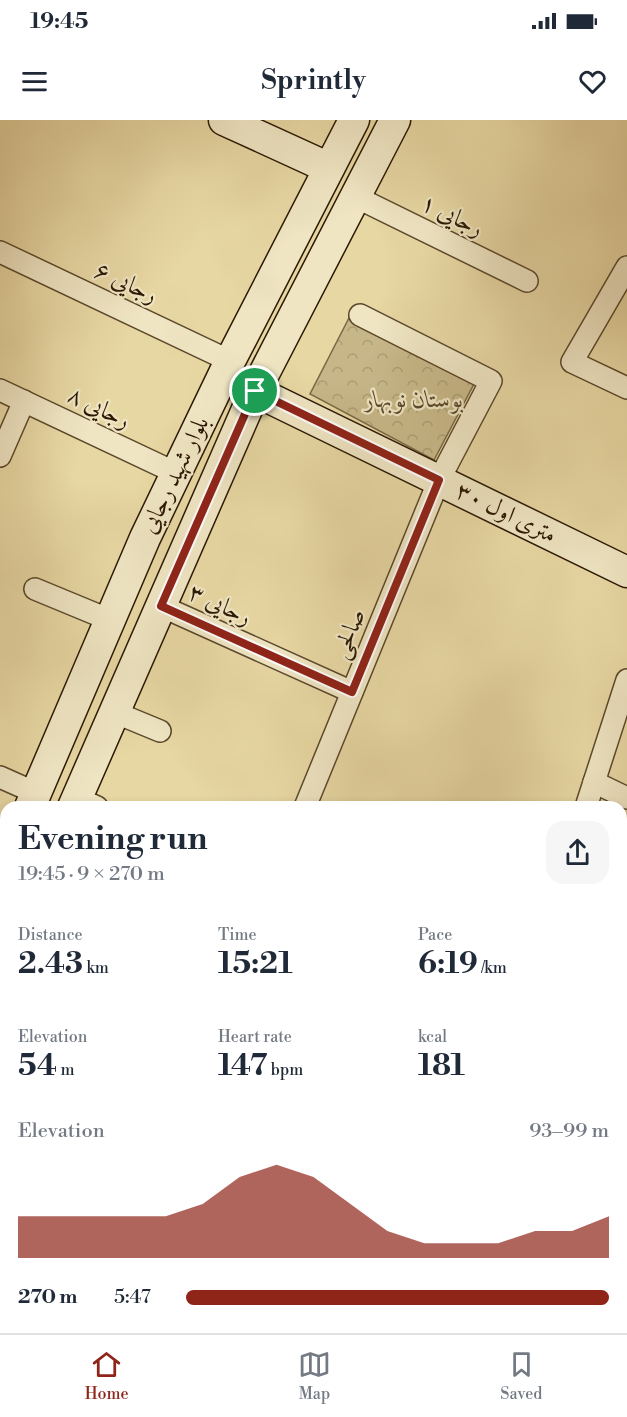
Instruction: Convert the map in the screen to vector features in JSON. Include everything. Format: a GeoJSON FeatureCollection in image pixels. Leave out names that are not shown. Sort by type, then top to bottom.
{"type":"FeatureCollection","features":[{"type":"Feature","properties":{"kind":"main road"},"geometry":{"type":"LineString","coordinates":[[224,120],[329,168]]}},
{"type":"Feature","properties":{"kind":"main road","name":"بلوار شهید رجایی"},"geometry":{"type":"LineString","coordinates":[[33,800],[176,473],[230,361],[354,120]]}},
{"type":"Feature","properties":{"kind":"main road","name":"بلوار شهید رجایی"},"geometry":{"type":"LineString","coordinates":[[83,801],[114,712],[255,391],[396,120]]}},
{"type":"Feature","properties":{"kind":"main road","name":"۳۰ متری اول"},"geometry":{"type":"LineString","coordinates":[[255,391],[627,572]]}},
{"type":"Feature","properties":{"kind":"street","name":"رجایی ۱"},"geometry":{"type":"LineString","coordinates":[[356,197],[527,281]]}},
{"type":"Feature","properties":{"kind":"street","name":"رجایی ۶"},"geometry":{"type":"LineString","coordinates":[[0,252],[230,361]]}},
{"type":"Feature","properties":{"kind":"street"},"geometry":{"type":"LineString","coordinates":[[627,267],[572,362],[627,388]]}},
{"type":"Feature","properties":{"kind":"street","name":"صالحی"},"geometry":{"type":"LineString","coordinates":[[307,801],[439,480],[491,381],[360,315]]}},
{"type":"Feature","properties":{"kind":"street","name":"رجایی ۸"},"geometry":{"type":"LineString","coordinates":[[0,390],[176,473]]}},
{"type":"Feature","properties":{"kind":"street"},"geometry":{"type":"LineString","coordinates":[[0,456],[24,401]]}},
{"type":"Feature","properties":{"kind":"street"},"geometry":{"type":"LineString","coordinates":[[35,589],[110,620]]}},
{"type":"Feature","properties":{"kind":"street","name":"رجایی ۳"},"geometry":{"type":"LineString","coordinates":[[161,606],[352,692]]}},
{"type":"Feature","properties":{"kind":"street"},"geometry":{"type":"LineString","coordinates":[[588,801],[627,680]]}},
{"type":"Feature","properties":{"kind":"street"},"geometry":{"type":"LineString","coordinates":[[114,712],[160,731]]}},
{"type":"Feature","properties":{"kind":"street"},"geometry":{"type":"LineString","coordinates":[[0,777],[33,800]]}},
{"type":"Feature","properties":{"kind":"street"},"geometry":{"type":"LineString","coordinates":[[594,782],[627,798]]}},
{"type":"Feature","properties":{"kind":"green space","name":"بوستان نوبهار"},"geometry":{"type":"Polygon","coordinates":[[[350,316],[475,382],[434,460],[310,394],[350,316]]]}},
{"type":"Feature","properties":{"kind":"route"},"geometry":{"type":"LineString","coordinates":[[255,391],[439,480],[352,692],[161,606],[255,391]]}}]}
